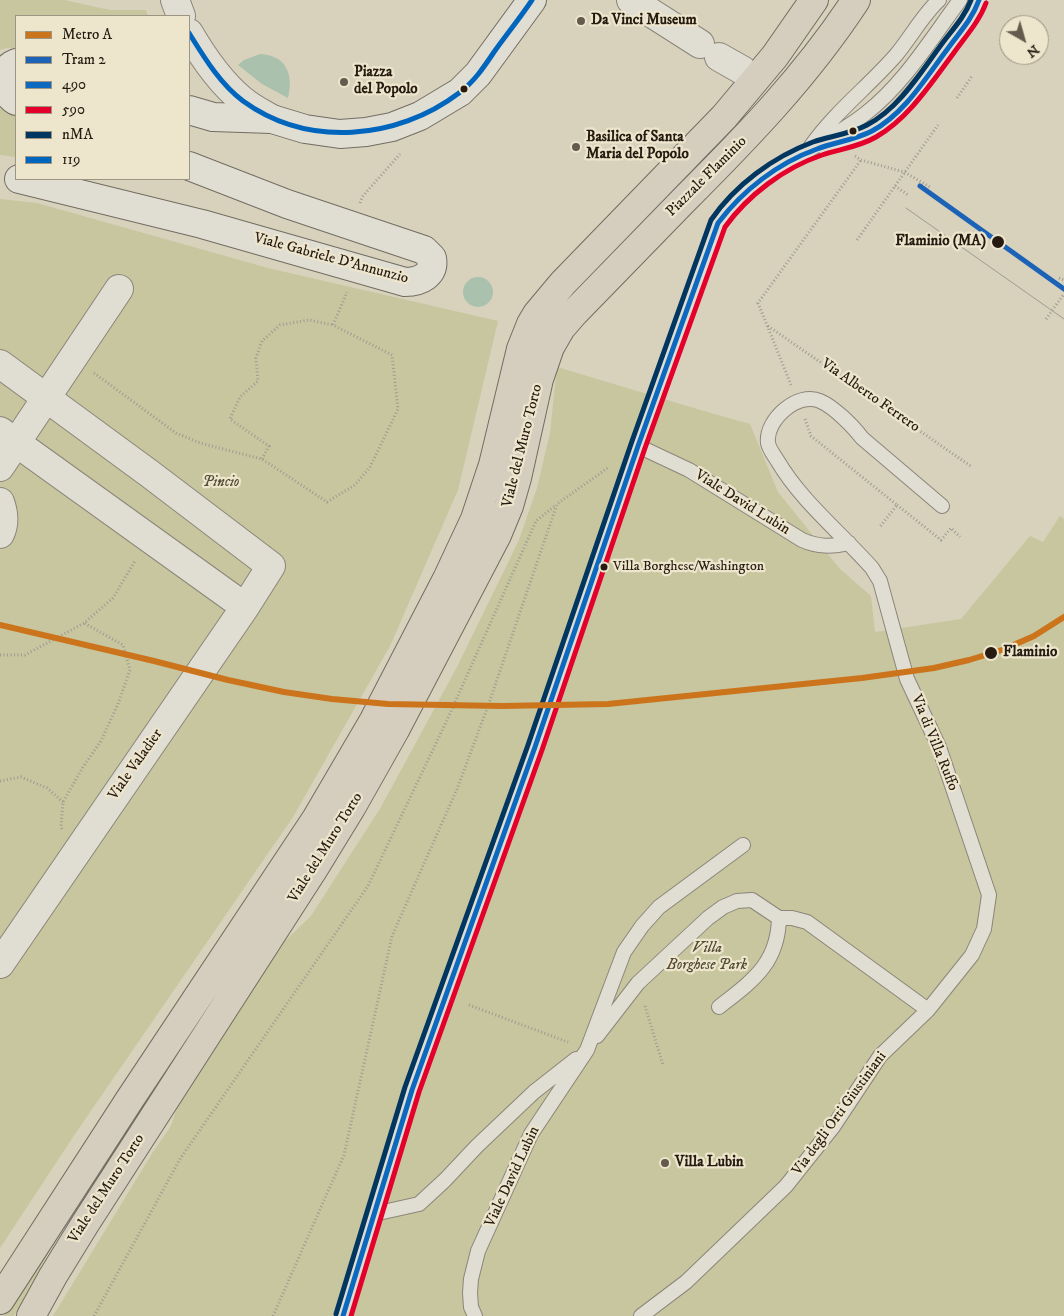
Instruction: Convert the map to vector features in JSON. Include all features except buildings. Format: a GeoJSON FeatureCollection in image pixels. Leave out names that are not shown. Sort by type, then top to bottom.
{"type":"FeatureCollection","features":[{"type":"Feature","properties":{"kind":"main road","name":"Piazzale Flaminio"},"geometry":{"type":"LineString","coordinates":[[814,0],[775,56],[741,97],[553,294],[537,314],[538,341],[561,328],[749,135],[794,85],[824,47],[856,0]]}},
{"type":"Feature","properties":{"kind":"main road","name":"Viale del Muro Torto"},"geometry":{"type":"LineString","coordinates":[[0,1300],[135,1091],[316,819],[374,720],[447,579],[475,519],[493,465],[517,365],[538,341]]}},
{"type":"Feature","properties":{"kind":"main road","name":"Viale del Muro Torto"},"geometry":{"type":"LineString","coordinates":[[32,1316],[85,1224],[318,862],[395,730],[489,552],[506,513],[517,478],[539,379],[538,341]]}},
{"type":"Feature","properties":{"kind":"street"},"geometry":{"type":"LineString","coordinates":[[175,0],[182,15]]}},
{"type":"Feature","properties":{"kind":"street"},"geometry":{"type":"LineString","coordinates":[[190,35],[210,66],[234,93],[250,106],[272,119],[305,129],[340,134],[366,132],[392,127],[420,116],[451,98],[470,83],[532,0]]}},
{"type":"Feature","properties":{"kind":"street"},"geometry":{"type":"LineString","coordinates":[[631,0],[720,57]]}},
{"type":"Feature","properties":{"kind":"street"},"geometry":{"type":"LineString","coordinates":[[15,63],[7,66],[1,78],[7,93],[15,100]]}},
{"type":"Feature","properties":{"kind":"street"},"geometry":{"type":"LineString","coordinates":[[190,110],[214,117],[272,119]]}},
{"type":"Feature","properties":{"kind":"street","name":"Viale Gabriele D'Annunzio"},"geometry":{"type":"LineString","coordinates":[[26,180],[202,224],[405,282],[413,282],[427,276],[432,268],[433,261],[430,254],[424,250],[352,224],[279,201],[190,166]]}},
{"type":"Feature","properties":{"kind":"street","name":"Viale Gabriele D'Annunzio"},"geometry":{"type":"LineString","coordinates":[[0,175],[15,178]]}},
{"type":"Feature","properties":{"kind":"street"},"geometry":{"type":"LineString","coordinates":[[0,467],[8,437],[46,397],[119,289]]}},
{"type":"Feature","properties":{"kind":"street"},"geometry":{"type":"LineString","coordinates":[[0,364],[46,397]]}},
{"type":"Feature","properties":{"kind":"street","name":"Viale Valadier"},"geometry":{"type":"LineString","coordinates":[[0,964],[245,607],[271,566],[46,397]]}},
{"type":"Feature","properties":{"kind":"street"},"geometry":{"type":"LineString","coordinates":[[8,437],[245,607]]}},
{"type":"Feature","properties":{"kind":"street"},"geometry":{"type":"LineString","coordinates":[[0,502],[4,517],[0,534]]}},
{"type":"Feature","properties":{"kind":"lane"},"geometry":{"type":"LineString","coordinates":[[807,153],[822,130],[896,54],[939,0]]}},
{"type":"Feature","properties":{"kind":"lane"},"geometry":{"type":"LineString","coordinates":[[343,1316],[412,1090],[535,747],[638,446],[715,231],[723,216],[734,202],[757,183],[852,124],[888,94],[960,0]]}},
{"type":"Feature","properties":{"kind":"lane"},"geometry":{"type":"LineString","coordinates":[[807,153],[870,132],[892,116],[932,69],[969,20],[979,0]]}},
{"type":"Feature","properties":{"kind":"lane","name":"Via di Villa Ruffo"},"geometry":{"type":"LineString","coordinates":[[928,1010],[972,955],[984,929],[989,895],[939,748],[907,679],[880,581],[872,568],[806,498],[782,469],[768,444],[772,424],[784,411],[802,400],[820,401],[853,425],[862,438],[942,506]]}},
{"type":"Feature","properties":{"kind":"lane","name":"Viale David Lubin"},"geometry":{"type":"LineString","coordinates":[[638,446],[689,470],[802,540],[811,544],[828,547],[849,543]]}},
{"type":"Feature","properties":{"kind":"lane","name":"Viale David Lubin"},"geometry":{"type":"LineString","coordinates":[[374,1214],[419,1204],[534,1092],[587,1050],[624,952],[642,926],[659,907],[743,845]]}},
{"type":"Feature","properties":{"kind":"lane","name":"Viale David Lubin"},"geometry":{"type":"LineString","coordinates":[[475,1316],[471,1307],[470,1293],[471,1279],[478,1251],[531,1134],[587,1050],[638,983],[708,918],[723,907],[737,901],[752,900],[779,918]]}},
{"type":"Feature","properties":{"kind":"lane"},"geometry":{"type":"LineString","coordinates":[[719,1007],[744,988],[764,966],[777,942],[779,918],[792,918],[807,922],[928,1010]]}},
{"type":"Feature","properties":{"kind":"lane","name":"Via degli Orti Giustiniani"},"geometry":{"type":"LineString","coordinates":[[641,1316],[686,1282],[786,1186],[833,1127],[880,1056],[928,1010]]}},
{"type":"Feature","properties":{"kind":"path"},"geometry":{"type":"LineString","coordinates":[[957,98],[972,76]]}},
{"type":"Feature","properties":{"kind":"path"},"geometry":{"type":"LineString","coordinates":[[857,240],[938,125]]}},
{"type":"Feature","properties":{"kind":"path"},"geometry":{"type":"LineString","coordinates":[[352,224],[362,197],[398,155],[406,152]]}},
{"type":"Feature","properties":{"kind":"path"},"geometry":{"type":"LineString","coordinates":[[793,391],[758,303],[861,160],[904,172],[930,187]]}},
{"type":"Feature","properties":{"kind":"path"},"geometry":{"type":"LineString","coordinates":[[895,186],[908,195]]}},
{"type":"Feature","properties":{"kind":"path"},"geometry":{"type":"LineString","coordinates":[[333,325],[357,268]]}},
{"type":"Feature","properties":{"kind":"path"},"geometry":{"type":"LineString","coordinates":[[1059,278],[1064,280]]}},
{"type":"Feature","properties":{"kind":"path"},"geometry":{"type":"LineString","coordinates":[[1046,319],[1064,294]]}},
{"type":"Feature","properties":{"kind":"path"},"geometry":{"type":"LineString","coordinates":[[74,357],[176,433],[200,443],[262,459],[328,502],[355,485],[370,466],[398,409],[392,356],[333,325],[308,320],[280,325],[262,341],[256,358],[258,381],[240,397],[230,419],[269,446],[262,459]]}},
{"type":"Feature","properties":{"kind":"path","name":"Via Alberto Ferrero"},"geometry":{"type":"LineString","coordinates":[[768,326],[972,467]]}},
{"type":"Feature","properties":{"kind":"path"},"geometry":{"type":"LineString","coordinates":[[804,418],[811,436],[941,540],[951,528],[960,537]]}},
{"type":"Feature","properties":{"kind":"path"},"geometry":{"type":"LineString","coordinates":[[94,1316],[180,1159],[368,886],[448,718],[536,521],[638,446]]}},
{"type":"Feature","properties":{"kind":"path"},"geometry":{"type":"LineString","coordinates":[[273,1316],[344,1156],[392,936],[457,789],[488,706],[557,504]]}},
{"type":"Feature","properties":{"kind":"path"},"geometry":{"type":"LineString","coordinates":[[879,528],[897,505]]}},
{"type":"Feature","properties":{"kind":"path"},"geometry":{"type":"LineString","coordinates":[[0,655],[25,655],[84,623],[113,598],[149,539]]}},
{"type":"Feature","properties":{"kind":"path"},"geometry":{"type":"LineString","coordinates":[[79,848],[60,827],[63,802],[83,767],[101,741],[118,704],[130,670],[123,645],[84,623]]}},
{"type":"Feature","properties":{"kind":"path"},"geometry":{"type":"LineString","coordinates":[[0,781],[21,777],[47,788],[63,802]]}},
{"type":"Feature","properties":{"kind":"path"},"geometry":{"type":"LineString","coordinates":[[638,983],[662,1065]]}},
{"type":"Feature","properties":{"kind":"path"},"geometry":{"type":"LineString","coordinates":[[469,1005],[587,1050]]}},
{"type":"Feature","properties":{"kind":"green space"},"geometry":{"type":"Polygon","coordinates":[[[0,0],[64,0],[110,10],[146,10],[148,15],[15,15],[15,48],[0,50],[0,0]]]}},
{"type":"Feature","properties":{"kind":"green space"},"geometry":{"type":"Polygon","coordinates":[[[8,105],[15,108],[15,157],[0,155],[0,109],[8,105]]]}},
{"type":"Feature","properties":{"kind":"green space","name":"Pincio"},"geometry":{"type":"Polygon","coordinates":[[[0,199],[37,203],[268,268],[498,321],[458,490],[390,646],[293,817],[75,1134],[0,1248],[0,199]]]}},
{"type":"Feature","properties":{"kind":"green space","name":"Villa Borghese Park"},"geometry":{"type":"Polygon","coordinates":[[[557,367],[750,424],[778,492],[840,569],[871,596],[875,632],[961,619],[1030,536],[1043,542],[1060,516],[1064,519],[1064,1316],[53,1316],[153,1152],[171,1126],[184,1086],[260,965],[311,916],[381,807],[457,667],[519,540],[537,488],[550,433],[557,367]]]}},
{"type":"Feature","properties":{"kind":"green space"},"geometry":{"type":"Polygon","coordinates":[[[61,1230],[14,1316],[4,1316],[61,1230]]]}},
{"type":"Feature","properties":{"kind":"shaded area"},"geometry":{"type":"Polygon","coordinates":[[[260,54],[276,58],[286,67],[290,81],[288,98],[262,84],[238,65],[244,60],[260,54]]]}},
{"type":"Feature","properties":{"kind":"shaded area"},"geometry":{"type":"Polygon","coordinates":[[[478,277],[489,281],[493,292],[489,303],[478,307],[467,303],[463,292],[467,281],[478,277]]]}},
{"type":"Feature","properties":{"kind":"tram line","name":"2"},"geometry":{"type":"LineString","coordinates":[[920,186],[1064,289]]}},
{"type":"Feature","properties":{"kind":"tram line"},"geometry":{"type":"LineString","coordinates":[[906,208],[1064,319]]}},
{"type":"Feature","properties":{"kind":"metro line","name":"A"},"geometry":{"type":"LineString","coordinates":[[0,625],[284,692],[388,704],[502,706],[608,704],[862,678],[934,668],[1002,650],[1034,636],[1064,617]]}},
{"type":"Feature","properties":{"kind":"transit line","name":"119"},"geometry":{"type":"LineString","coordinates":[[190,35],[227,87],[243,101],[268,116],[295,126],[324,132],[352,132],[381,129],[408,121],[435,109],[459,93],[478,74],[532,0]]}},
{"type":"Feature","properties":{"kind":"transit line","name":"nMA"},"geometry":{"type":"LineString","coordinates":[[336,1314],[405,1087],[528,745],[631,444],[711,220],[731,195],[769,164],[813,142],[861,128],[890,108],[919,76],[959,22],[971,0]]}},
{"type":"Feature","properties":{"kind":"transit line","name":"490"},"geometry":{"type":"LineString","coordinates":[[343,1316],[412,1090],[535,747],[638,446],[718,223],[739,199],[775,170],[817,149],[852,139],[884,124],[913,95],[964,27],[973,14],[979,0]]}},
{"type":"Feature","properties":{"kind":"transit line","name":"590"},"geometry":{"type":"LineString","coordinates":[[351,1316],[419,1092],[542,750],[645,448],[725,227],[734,215],[756,194],[794,167],[822,155],[856,146],[870,140],[899,120],[936,77],[976,23],[986,3]]}},
{"type":"Feature","properties":{"kind":"place","name":"Da Vinci Museum"},"geometry":{"type":"Point","coordinates":[581,21]}},
{"type":"Feature","properties":{"kind":"place","name":"Piazza del Popolo"},"geometry":{"type":"Point","coordinates":[344,82]}},
{"type":"Feature","properties":{"kind":"place","name":"Basilica of Santa Maria del Popolo"},"geometry":{"type":"Point","coordinates":[576,147]}},
{"type":"Feature","properties":{"kind":"place","name":"Flaminio (MA)"},"geometry":{"type":"Point","coordinates":[998,242]}},
{"type":"Feature","properties":{"kind":"place","name":"Villa Borghese/Washington"},"geometry":{"type":"Point","coordinates":[604,567]}},
{"type":"Feature","properties":{"kind":"place","name":"Flaminio"},"geometry":{"type":"Point","coordinates":[991,653]}},
{"type":"Feature","properties":{"kind":"place","name":"Villa Lubin"},"geometry":{"type":"Point","coordinates":[665,1163]}}]}
